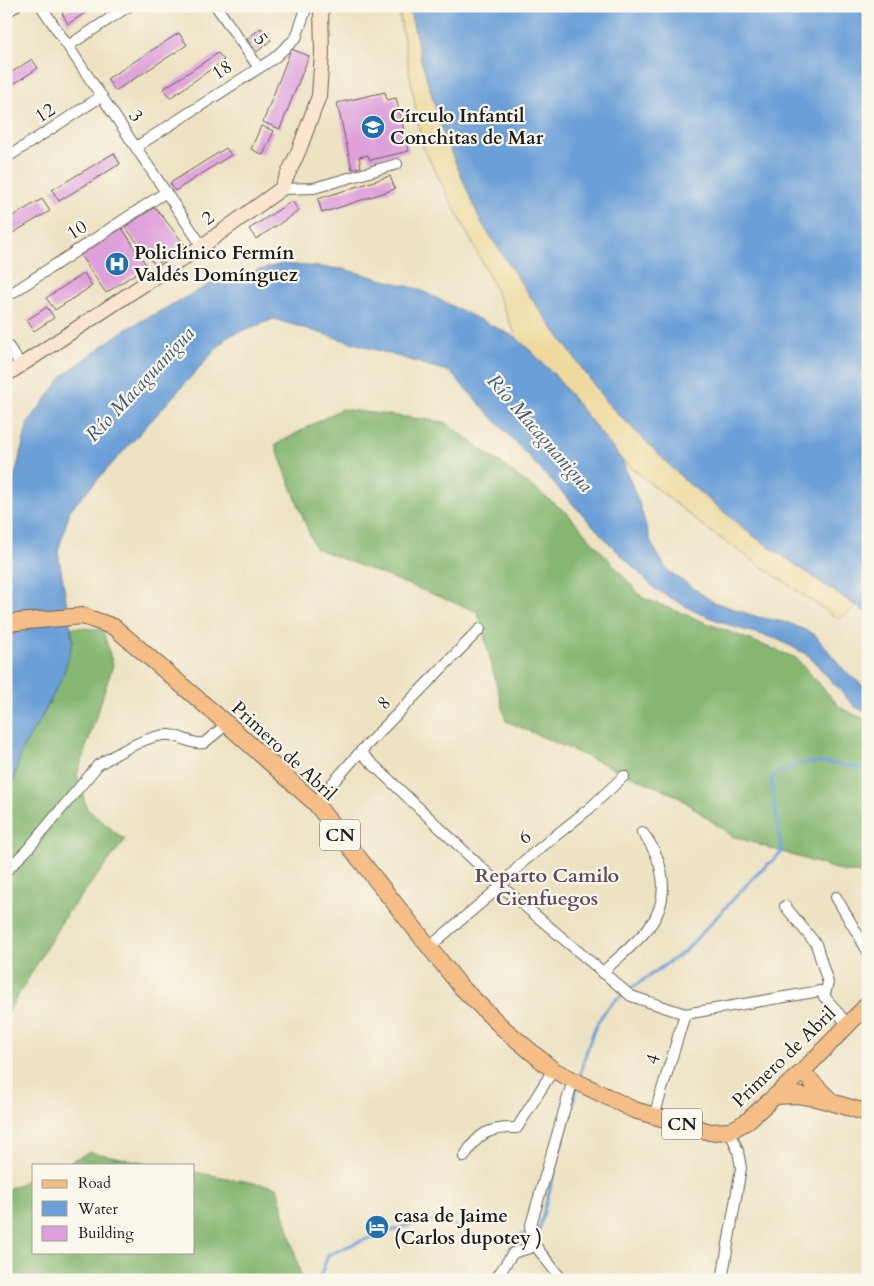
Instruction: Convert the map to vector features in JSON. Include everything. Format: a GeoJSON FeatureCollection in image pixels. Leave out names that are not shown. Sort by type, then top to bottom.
{"type":"FeatureCollection","features":[{"type":"Feature","properties":{"kind":"main road"},"geometry":{"type":"LineString","coordinates":[[281,188],[299,150],[319,96],[322,53],[322,6]]}},
{"type":"Feature","properties":{"kind":"main road","name":"2"},"geometry":{"type":"LineString","coordinates":[[6,375],[202,246],[281,188]]}},
{"type":"Feature","properties":{"kind":"main road","name":"Primero de Abril"},"geometry":{"type":"LineString","coordinates":[[6,623],[83,616],[114,627],[315,803],[428,948],[461,987],[553,1070],[634,1110],[710,1132],[730,1131],[746,1122],[802,1072],[868,1004]]}},
{"type":"Feature","properties":{"kind":"main road"},"geometry":{"type":"LineString","coordinates":[[802,1072],[832,1102]]}},
{"type":"Feature","properties":{"kind":"main road"},"geometry":{"type":"LineString","coordinates":[[775,1096],[796,1095],[832,1102],[868,1113]]}},
{"type":"Feature","properties":{"kind":"street"},"geometry":{"type":"LineString","coordinates":[[6,13],[16,6]]}},
{"type":"Feature","properties":{"kind":"street","name":"3"},"geometry":{"type":"LineString","coordinates":[[42,6],[202,246]]}},
{"type":"Feature","properties":{"kind":"street"},"geometry":{"type":"LineString","coordinates":[[68,46],[128,6]]}},
{"type":"Feature","properties":{"kind":"street","name":"5"},"geometry":{"type":"LineString","coordinates":[[216,6],[259,68]]}},
{"type":"Feature","properties":{"kind":"street","name":"18"},"geometry":{"type":"LineString","coordinates":[[136,147],[259,68],[296,38],[307,6]]}},
{"type":"Feature","properties":{"kind":"street","name":"12"},"geometry":{"type":"LineString","coordinates":[[6,158],[102,96]]}},
{"type":"Feature","properties":{"kind":"street"},"geometry":{"type":"LineString","coordinates":[[281,188],[314,188],[397,164]]}},
{"type":"Feature","properties":{"kind":"street","name":"10"},"geometry":{"type":"LineString","coordinates":[[6,297],[166,192]]}},
{"type":"Feature","properties":{"kind":"street"},"geometry":{"type":"LineString","coordinates":[[6,343],[21,365]]}},
{"type":"Feature","properties":{"kind":"street","name":"8"},"geometry":{"type":"LineString","coordinates":[[315,803],[360,752],[480,629]]}},
{"type":"Feature","properties":{"kind":"street"},"geometry":{"type":"LineString","coordinates":[[6,871],[27,850],[98,765],[156,736],[169,735],[191,742],[204,743],[227,724]]}},
{"type":"Feature","properties":{"kind":"street"},"geometry":{"type":"LineString","coordinates":[[360,752],[501,886],[631,996],[685,1014],[820,991],[847,1024]]}},
{"type":"Feature","properties":{"kind":"street","name":"6"},"geometry":{"type":"LineString","coordinates":[[428,948],[501,886],[524,861],[590,808],[624,776]]}},
{"type":"Feature","properties":{"kind":"street"},"geometry":{"type":"LineString","coordinates":[[602,973],[649,927],[659,909],[664,888],[662,872],[652,844],[642,832]]}},
{"type":"Feature","properties":{"kind":"street"},"geometry":{"type":"LineString","coordinates":[[836,898],[868,952]]}},
{"type":"Feature","properties":{"kind":"street"},"geometry":{"type":"LineString","coordinates":[[785,906],[816,944],[828,984],[824,996]]}},
{"type":"Feature","properties":{"kind":"street","name":"4"},"geometry":{"type":"LineString","coordinates":[[654,1116],[685,1014]]}},
{"type":"Feature","properties":{"kind":"street"},"geometry":{"type":"LineString","coordinates":[[464,1157],[474,1140],[498,1127],[517,1128],[553,1070]]}},
{"type":"Feature","properties":{"kind":"street"},"geometry":{"type":"LineString","coordinates":[[562,1280],[534,1244],[530,1228],[578,1083]]}},
{"type":"Feature","properties":{"kind":"street"},"geometry":{"type":"LineString","coordinates":[[722,1280],[741,1168],[738,1151],[730,1131]]}},
{"type":"Feature","properties":{"kind":"street"},"geometry":{"type":"LineString","coordinates":[[495,1280],[513,1253],[530,1248],[534,1244]]}},
{"type":"Feature","properties":{"kind":"green space"},"geometry":{"type":"Polygon","coordinates":[[[341,409],[445,422],[567,513],[643,598],[796,658],[841,708],[868,721],[868,873],[845,872],[732,836],[677,796],[506,721],[478,612],[315,548],[275,445],[341,409]]]}},
{"type":"Feature","properties":{"kind":"green space"},"geometry":{"type":"Polygon","coordinates":[[[71,627],[103,630],[113,665],[77,775],[87,809],[125,840],[64,918],[6,1016],[6,807],[22,749],[43,715],[73,641],[71,627]]]}},
{"type":"Feature","properties":{"kind":"green space"},"geometry":{"type":"Polygon","coordinates":[[[90,1152],[152,1164],[64,1164],[90,1152]]]}},
{"type":"Feature","properties":{"kind":"green space"},"geometry":{"type":"Polygon","coordinates":[[[195,1172],[277,1187],[302,1280],[6,1280],[6,1190],[32,1178],[32,1254],[195,1254],[195,1172]]]}},
{"type":"Feature","properties":{"kind":"sand"},"geometry":{"type":"Polygon","coordinates":[[[398,6],[409,6],[421,59],[444,136],[481,222],[607,403],[682,478],[755,537],[857,607],[838,619],[707,529],[622,460],[552,372],[517,338],[489,276],[422,145],[398,6]]]}},
{"type":"Feature","properties":{"kind":"water"},"geometry":{"type":"Polygon","coordinates":[[[409,6],[868,6],[868,614],[755,537],[682,478],[607,403],[529,295],[481,222],[444,136],[421,59],[409,6]]]}},
{"type":"Feature","properties":{"kind":"water","name":"Río Macaguanigua"},"geometry":{"type":"Polygon","coordinates":[[[282,264],[343,269],[418,289],[517,338],[552,372],[622,460],[640,506],[651,543],[667,570],[713,602],[758,617],[789,623],[814,634],[845,671],[868,690],[868,713],[855,707],[808,655],[777,639],[737,628],[694,611],[655,589],[610,544],[450,372],[274,319],[228,336],[70,510],[58,552],[73,641],[63,676],[43,715],[22,749],[6,807],[6,512],[28,423],[63,376],[121,332],[216,281],[282,264]]]}},
{"type":"Feature","properties":{"kind":"building"},"geometry":{"type":"Polygon","coordinates":[[[73,6],[96,6],[68,24],[62,13],[73,6]]]}},
{"type":"Feature","properties":{"kind":"building"},"geometry":{"type":"Polygon","coordinates":[[[261,28],[271,40],[257,52],[247,39],[261,28]]]}},
{"type":"Feature","properties":{"kind":"building"},"geometry":{"type":"Polygon","coordinates":[[[179,33],[187,45],[115,91],[107,79],[179,33]]]}},
{"type":"Feature","properties":{"kind":"building"},"geometry":{"type":"Polygon","coordinates":[[[291,49],[309,56],[280,129],[263,122],[291,49]]]}},
{"type":"Feature","properties":{"kind":"building"},"geometry":{"type":"Polygon","coordinates":[[[218,53],[224,60],[170,98],[163,89],[218,53]]]}},
{"type":"Feature","properties":{"kind":"building"},"geometry":{"type":"Polygon","coordinates":[[[32,59],[38,68],[6,89],[6,76],[32,59]]]}},
{"type":"Feature","properties":{"kind":"building","name":"Círculo Infantil Conchitas de Mar"},"geometry":{"type":"Polygon","coordinates":[[[385,92],[387,100],[396,98],[409,151],[370,160],[368,155],[359,157],[361,167],[352,169],[337,103],[385,92]]]}},
{"type":"Feature","properties":{"kind":"building"},"geometry":{"type":"Polygon","coordinates":[[[261,126],[274,131],[263,155],[251,149],[261,126]]]}},
{"type":"Feature","properties":{"kind":"building"},"geometry":{"type":"Polygon","coordinates":[[[226,148],[231,155],[175,191],[170,183],[226,148]]]}},
{"type":"Feature","properties":{"kind":"building"},"geometry":{"type":"Polygon","coordinates":[[[114,153],[120,164],[59,201],[52,190],[114,153]]]}},
{"type":"Feature","properties":{"kind":"building"},"geometry":{"type":"Polygon","coordinates":[[[390,176],[395,189],[322,213],[318,199],[390,176]]]}},
{"type":"Feature","properties":{"kind":"building"},"geometry":{"type":"Polygon","coordinates":[[[42,199],[50,211],[6,237],[6,220],[42,199]]]}},
{"type":"Feature","properties":{"kind":"building"},"geometry":{"type":"Polygon","coordinates":[[[292,201],[299,211],[256,239],[249,229],[292,201]]]}},
{"type":"Feature","properties":{"kind":"building"},"geometry":{"type":"Polygon","coordinates":[[[155,207],[185,245],[155,265],[125,227],[155,207]]]}},
{"type":"Feature","properties":{"kind":"building"},"geometry":{"type":"Polygon","coordinates":[[[122,228],[147,266],[106,293],[80,255],[122,228]]]}},
{"type":"Feature","properties":{"kind":"building"},"geometry":{"type":"Polygon","coordinates":[[[84,273],[92,286],[55,310],[46,298],[84,273]]]}},
{"type":"Feature","properties":{"kind":"building"},"geometry":{"type":"Polygon","coordinates":[[[47,307],[54,318],[34,331],[27,320],[47,307]]]}},
{"type":"Feature","properties":{"kind":"waterway"},"geometry":{"type":"LineString","coordinates":[[629,990],[685,951],[755,876],[782,852],[771,780],[792,766],[804,763],[830,763],[868,770]]}},
{"type":"Feature","properties":{"kind":"waterway"},"geometry":{"type":"LineString","coordinates":[[579,1078],[589,1043],[599,1020],[606,1010],[624,994]]}},
{"type":"Feature","properties":{"kind":"waterway"},"geometry":{"type":"LineString","coordinates":[[319,1280],[328,1255],[358,1242],[424,1220],[452,1224],[479,1238],[509,1239],[539,1230],[577,1087]]}},
{"type":"Feature","properties":{"kind":"place","name":"Círculo Infantil Conchitas de Mar"},"geometry":{"type":"Point","coordinates":[373,127]}},
{"type":"Feature","properties":{"kind":"place","name":"Policlínico Fermín Valdés Domínguez"},"geometry":{"type":"Point","coordinates":[117,264]}},
{"type":"Feature","properties":{"kind":"place","name":"casa de Jaime (Carlos dupotey )"},"geometry":{"type":"Point","coordinates":[377,1227]}},
{"type":"Feature","properties":{"kind":"district","name":"Reparto Camilo Cienfuegos"},"geometry":{"type":"Point","coordinates":[547,886]}}]}
